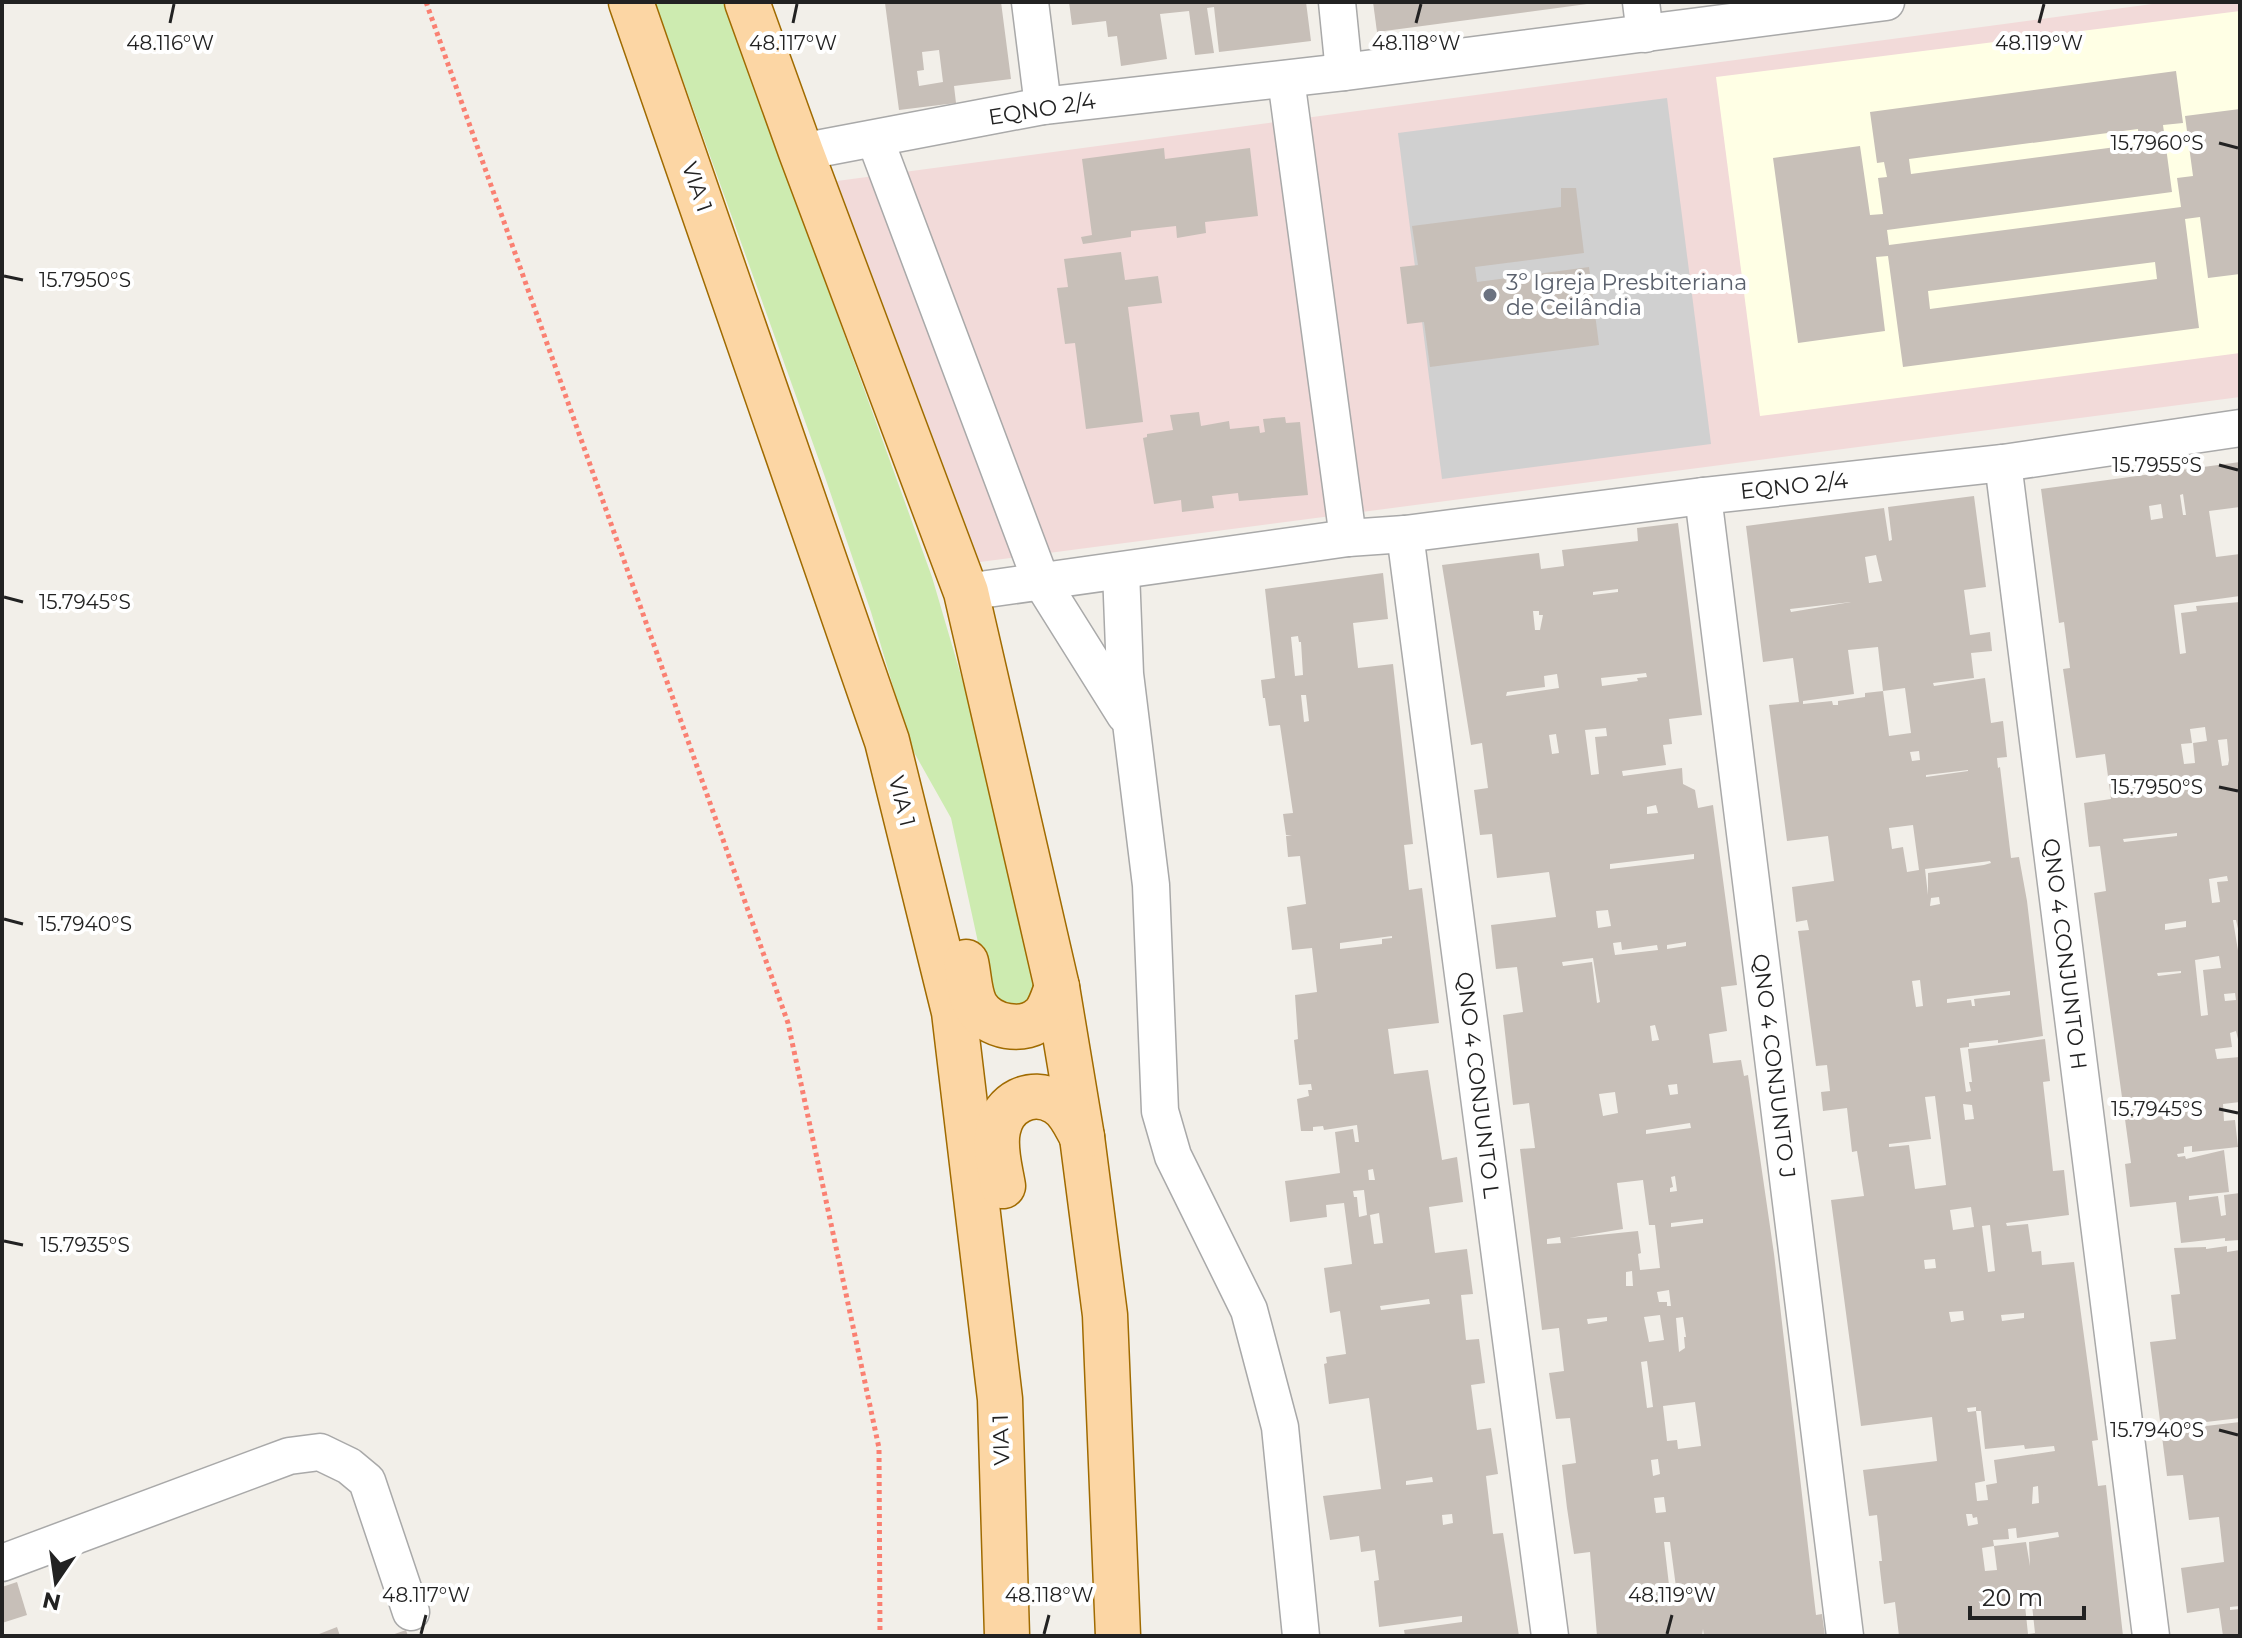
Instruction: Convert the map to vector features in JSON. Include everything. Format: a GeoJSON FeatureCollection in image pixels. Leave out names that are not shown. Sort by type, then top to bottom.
{"type":"FeatureCollection","features":[{"type":"Feature","properties":{"kind":"main road","name":"VIA 1"},"geometry":{"type":"LineString","coordinates":[[631,2],[887,741],[954,1012],[1000,1399],[1007,1636]]}},
{"type":"Feature","properties":{"kind":"main road"},"geometry":{"type":"LineString","coordinates":[[747,2],[966,592],[1057,987],[1082,1137],[1105,1315],[1118,1636]]}},
{"type":"Feature","properties":{"kind":"main road"},"geometry":{"type":"LineString","coordinates":[[887,741],[939,826],[975,1005],[992,1022],[1010,1026],[1028,1025],[1043,1017],[1057,987]]}},
{"type":"Feature","properties":{"kind":"main road"},"geometry":{"type":"LineString","coordinates":[[1000,1399],[1023,1335],[996,1140],[998,1125],[1007,1109],[1016,1102],[1026,1097],[1042,1097],[1057,1102],[1069,1113],[1082,1137]]}},
{"type":"Feature","properties":{"kind":"street"},"geometry":{"type":"LineString","coordinates":[[1030,2],[1043,106]]}},
{"type":"Feature","properties":{"kind":"street"},"geometry":{"type":"LineString","coordinates":[[1337,2],[1344,72]]}},
{"type":"Feature","properties":{"kind":"street","name":"EQNO 2/4"},"geometry":{"type":"LineString","coordinates":[[801,152],[1043,106],[1344,72],[1643,18],[1886,2]]}},
{"type":"Feature","properties":{"kind":"street"},"geometry":{"type":"LineString","coordinates":[[1286,79],[1348,538]]}},
{"type":"Feature","properties":{"kind":"street"},"geometry":{"type":"LineString","coordinates":[[875,139],[1041,581],[1131,724]]}},
{"type":"Feature","properties":{"kind":"street","name":"EQNO 2/4"},"geometry":{"type":"LineString","coordinates":[[966,592],[1348,538],[1405,534],[1703,496],[2003,463],[2240,428]]}},
{"type":"Feature","properties":{"kind":"street","name":"QNO 4 CONJUNTO H"},"geometry":{"type":"LineString","coordinates":[[2003,463],[2151,1636]]}},
{"type":"Feature","properties":{"kind":"street","name":"QNO 4 CONJUNTO J"},"geometry":{"type":"LineString","coordinates":[[1703,496],[1845,1636]]}},
{"type":"Feature","properties":{"kind":"street","name":"QNO 4 CONJUNTO L"},"geometry":{"type":"LineString","coordinates":[[1405,534],[1550,1636]]}},
{"type":"Feature","properties":{"kind":"street"},"geometry":{"type":"LineString","coordinates":[[1121,571],[1125,674],[1151,885],[1160,1111],[1173,1156],[1249,1310],[1280,1427],[1301,1636]]}},
{"type":"Feature","properties":{"kind":"street"},"geometry":{"type":"LineString","coordinates":[[2,1563],[289,1456],[320,1452],[349,1466],[367,1481],[411,1612]]}},
{"type":"Feature","properties":{"kind":"path"},"geometry":{"type":"LineString","coordinates":[[426,2],[788,1023],[879,1448],[880,1636]]}},
{"type":"Feature","properties":{"kind":"shaded area"},"geometry":{"type":"Polygon","coordinates":[[[2167,2],[2240,2],[2240,397],[980,562],[837,181],[2167,2]]]}},
{"type":"Feature","properties":{"kind":"shaded area"},"geometry":{"type":"Polygon","coordinates":[[[2240,11],[2240,353],[1760,416],[1716,77],[2240,11]]]}},
{"type":"Feature","properties":{"kind":"shaded area"},"geometry":{"type":"Polygon","coordinates":[[[1667,98],[1711,444],[1442,479],[1398,133],[1667,98]]]}},
{"type":"Feature","properties":{"kind":"green space"},"geometry":{"type":"Polygon","coordinates":[[[655,2],[724,2],[932,577],[974,720],[1034,980],[1031,1001],[1012,1009],[989,993],[951,818],[911,747],[871,612],[825,477],[655,2]]]}},
{"type":"Feature","properties":{"kind":"building"},"geometry":{"type":"Polygon","coordinates":[[[1001,2],[1011,79],[954,86],[956,103],[899,110],[885,3],[1001,2]],[[939,50],[922,52],[924,70],[917,71],[919,86],[943,82],[939,50]]]}},
{"type":"Feature","properties":{"kind":"building"},"geometry":{"type":"Polygon","coordinates":[[[1069,2],[1306,2],[1311,41],[1219,52],[1214,7],[1207,8],[1214,53],[1195,55],[1189,11],[1160,14],[1167,59],[1121,66],[1117,36],[1108,37],[1106,21],[1072,25],[1069,2]]]}},
{"type":"Feature","properties":{"kind":"building"},"geometry":{"type":"Polygon","coordinates":[[[1373,2],[1587,2],[1587,4],[1377,32],[1373,2]]]}},
{"type":"Feature","properties":{"kind":"building"},"geometry":{"type":"Polygon","coordinates":[[[2176,71],[2183,123],[2163,125],[2172,192],[1887,230],[1889,245],[2181,207],[2177,178],[2193,176],[2185,116],[2240,109],[2240,274],[2208,278],[2200,217],[2185,219],[2199,328],[1903,367],[1888,256],[1876,257],[1885,331],[1798,343],[1773,158],[1860,146],[1870,215],[1883,214],[1878,178],[1887,177],[1884,162],[1877,163],[1870,112],[2176,71]],[[2138,129],[1909,159],[1911,174],[2139,144],[2138,129]],[[2155,262],[1928,291],[1930,309],[2157,279],[2155,262]]]}},
{"type":"Feature","properties":{"kind":"building"},"geometry":{"type":"Polygon","coordinates":[[[1164,148],[1165,159],[1250,148],[1258,216],[1205,222],[1206,233],[1177,238],[1176,226],[1131,231],[1131,237],[1083,244],[1081,237],[1092,235],[1082,159],[1164,148]]]}},
{"type":"Feature","properties":{"kind":"building"},"geometry":{"type":"Polygon","coordinates":[[[1561,188],[1576,188],[1584,253],[1475,267],[1477,282],[1589,267],[1599,345],[1430,367],[1424,322],[1407,324],[1400,267],[1418,265],[1412,226],[1561,207],[1561,188]]]}},
{"type":"Feature","properties":{"kind":"building"},"geometry":{"type":"Polygon","coordinates":[[[1121,252],[1125,280],[1158,276],[1162,303],[1128,307],[1143,422],[1086,429],[1075,343],[1065,344],[1057,288],[1068,287],[1064,259],[1121,252]]]}},
{"type":"Feature","properties":{"kind":"building"},"geometry":{"type":"Polygon","coordinates":[[[1199,412],[1201,426],[1229,421],[1230,429],[1259,426],[1260,433],[1265,432],[1263,419],[1285,417],[1286,423],[1300,422],[1308,495],[1239,501],[1238,493],[1212,496],[1214,508],[1182,512],[1181,500],[1154,504],[1143,438],[1147,434],[1173,430],[1170,415],[1199,412]]]}},
{"type":"Feature","properties":{"kind":"building"},"geometry":{"type":"Polygon","coordinates":[[[2240,462],[2240,507],[2209,511],[2216,557],[2240,554],[2240,596],[2174,605],[2180,654],[2186,653],[2181,613],[2197,611],[2196,606],[2240,602],[2240,937],[2236,920],[2233,920],[2240,963],[2240,1047],[2236,1031],[2230,1033],[2232,1047],[2215,1049],[2217,1059],[2240,1057],[2240,1102],[2223,1104],[2224,1121],[2235,1120],[2238,1147],[2192,1152],[2192,1146],[2184,1147],[2184,1153],[2177,1154],[2186,1159],[2224,1150],[2229,1192],[2189,1196],[2189,1200],[2218,1196],[2221,1216],[2226,1215],[2224,1195],[2240,1193],[2240,1240],[2225,1241],[2225,1238],[2181,1243],[2176,1202],[2130,1207],[2125,1164],[2131,1163],[2094,893],[2106,891],[2100,846],[2089,847],[2084,803],[2111,799],[2105,754],[2076,758],[2063,669],[2070,668],[2064,622],[2059,623],[2041,489],[2240,462]],[[2183,494],[2180,495],[2183,515],[2186,515],[2183,494]],[[2161,504],[2149,506],[2151,520],[2163,518],[2161,504]],[[2205,727],[2190,729],[2192,743],[2181,744],[2184,764],[2195,763],[2193,743],[2207,741],[2205,727]],[[2227,739],[2218,740],[2222,766],[2228,765],[2227,739]],[[2177,833],[2123,839],[2124,842],[2177,836],[2177,833]],[[2227,876],[2209,879],[2212,903],[2220,902],[2217,882],[2228,881],[2227,876]],[[2186,921],[2165,924],[2165,930],[2186,927],[2186,921]],[[2219,956],[2195,960],[2201,1016],[2208,1015],[2203,970],[2221,968],[2219,956]],[[2181,971],[2157,973],[2158,976],[2181,973],[2181,971]],[[2235,993],[2224,994],[2225,1001],[2236,1000],[2235,993]]]}},
{"type":"Feature","properties":{"kind":"building"},"geometry":{"type":"Polygon","coordinates":[[[1974,496],[1986,587],[1964,590],[1970,635],[1990,632],[1992,651],[1971,653],[1974,678],[1933,683],[1934,686],[1985,678],[1991,723],[2003,721],[2007,757],[1997,758],[1998,768],[2011,858],[2019,857],[2027,901],[2043,1036],[1998,1043],[1998,1040],[1969,1043],[1969,1047],[1960,1048],[1966,1092],[1971,1091],[1969,1082],[1972,1082],[1968,1049],[2045,1039],[2050,1081],[2043,1082],[2053,1171],[2064,1170],[2069,1215],[2006,1223],[2007,1226],[2028,1224],[2032,1252],[2041,1251],[2042,1265],[2074,1262],[2098,1440],[2092,1441],[2098,1486],[2106,1485],[2123,1636],[1899,1636],[1895,1602],[1884,1604],[1877,1515],[1869,1516],[1863,1470],[1937,1461],[1932,1417],[1861,1426],[1831,1200],[1864,1196],[1857,1151],[1852,1152],[1847,1108],[1823,1111],[1821,1092],[1830,1091],[1827,1065],[1816,1066],[1798,931],[1809,930],[1807,920],[1796,922],[1792,887],[1834,881],[1828,836],[1787,841],[1769,705],[1799,702],[1793,658],[1763,662],[1746,526],[1884,508],[1889,541],[1892,540],[1888,507],[1974,496]],[[1876,555],[1865,557],[1869,583],[1882,581],[1876,555]],[[1851,602],[1790,609],[1791,612],[1851,602]],[[1878,647],[1848,650],[1854,694],[1803,701],[1803,704],[1832,701],[1833,705],[1838,705],[1838,701],[1865,697],[1865,693],[1883,691],[1878,647]],[[1905,688],[1883,691],[1889,736],[1911,733],[1905,688]],[[1919,751],[1910,752],[1912,761],[1920,760],[1919,751]],[[1968,771],[1926,775],[1926,777],[1968,771]],[[1913,825],[1889,828],[1892,849],[1903,847],[1907,872],[1919,870],[1913,825]],[[1991,863],[1925,869],[1928,895],[1928,873],[1991,863]],[[1939,897],[1931,898],[1930,906],[1940,904],[1939,897]],[[1920,980],[1912,981],[1916,1007],[1923,1006],[1920,980]],[[2010,991],[1947,999],[1947,1003],[1971,1000],[1972,1006],[1975,1006],[1974,999],[2010,995],[2010,991]],[[1935,1096],[1925,1097],[1931,1139],[1889,1144],[1889,1147],[1909,1145],[1915,1189],[1946,1185],[1935,1096]],[[1963,1104],[1965,1120],[1974,1119],[1972,1105],[1963,1104]],[[1971,1207],[1950,1210],[1953,1230],[1974,1227],[1971,1207]],[[1990,1225],[1982,1226],[1988,1272],[1995,1271],[1990,1225]],[[1935,1259],[1924,1260],[1925,1269],[1936,1268],[1935,1259]],[[1963,1311],[1949,1312],[1951,1322],[1964,1320],[1963,1311]],[[2024,1313],[2001,1315],[2002,1321],[2024,1318],[2024,1313]],[[1976,1411],[1985,1481],[1975,1483],[1977,1501],[1988,1500],[1986,1485],[1997,1483],[1994,1460],[2055,1451],[2054,1446],[2025,1449],[2024,1445],[1985,1449],[1981,1411],[1976,1411]],[[2038,1486],[2033,1487],[2032,1504],[2039,1503],[2038,1486]],[[1966,1514],[1968,1526],[1978,1524],[1977,1517],[1973,1518],[1972,1514],[1966,1514]],[[2016,1528],[2008,1529],[2009,1539],[1993,1540],[1994,1546],[2026,1542],[2030,1566],[2029,1542],[2059,1537],[2058,1532],[2017,1538],[2016,1528]],[[1994,1546],[1982,1548],[1985,1571],[1997,1570],[1994,1546]],[[2024,1596],[2028,1634],[2035,1633],[2031,1596],[2024,1596]]]}},
{"type":"Feature","properties":{"kind":"building"},"geometry":{"type":"Polygon","coordinates":[[[1678,523],[1702,715],[1669,719],[1672,744],[1663,745],[1666,765],[1622,771],[1623,776],[1682,768],[1683,784],[1695,790],[1698,808],[1713,805],[1737,985],[1721,987],[1727,1031],[1709,1034],[1713,1063],[1741,1060],[1744,1076],[1748,1075],[1774,1254],[1816,1615],[1822,1614],[1825,1636],[1704,1636],[1703,1629],[1702,1636],[1597,1636],[1590,1552],[1574,1554],[1562,1465],[1576,1463],[1570,1418],[1556,1419],[1549,1373],[1564,1371],[1559,1328],[1542,1330],[1520,1149],[1535,1148],[1529,1103],[1513,1105],[1503,1015],[1523,1012],[1517,967],[1496,969],[1491,925],[1556,917],[1549,872],[1497,878],[1492,834],[1480,835],[1474,790],[1488,788],[1482,743],[1471,745],[1442,565],[1539,553],[1541,569],[1564,566],[1562,550],[1638,541],[1637,528],[1678,523]],[[1618,589],[1593,592],[1593,595],[1618,592],[1618,589]],[[1533,611],[1535,630],[1540,630],[1543,615],[1539,615],[1539,611],[1533,611]],[[1646,673],[1601,678],[1602,686],[1638,681],[1637,678],[1647,677],[1646,673]],[[1557,674],[1544,676],[1545,687],[1507,692],[1506,696],[1559,688],[1557,674]],[[1606,728],[1585,730],[1591,775],[1599,774],[1595,737],[1607,736],[1606,728]],[[1556,734],[1549,735],[1552,754],[1559,753],[1556,734]],[[1656,805],[1647,807],[1647,814],[1658,813],[1656,805]],[[1694,854],[1610,864],[1610,869],[1694,859],[1694,854]],[[1608,910],[1596,911],[1598,928],[1611,926],[1608,910]],[[1621,942],[1613,943],[1615,955],[1658,950],[1657,945],[1622,950],[1621,942]],[[1686,942],[1667,945],[1667,949],[1686,946],[1686,942]],[[1593,958],[1562,962],[1563,966],[1592,962],[1597,1003],[1600,1002],[1593,958]],[[1655,1025],[1650,1026],[1652,1041],[1659,1040],[1655,1025]],[[1677,1084],[1668,1085],[1670,1095],[1678,1094],[1677,1084]],[[1615,1092],[1599,1094],[1603,1116],[1618,1113],[1615,1092]],[[1690,1123],[1646,1130],[1646,1134],[1691,1128],[1690,1123]],[[1675,1176],[1671,1177],[1673,1187],[1670,1192],[1677,1191],[1675,1176]],[[1643,1180],[1617,1183],[1623,1229],[1569,1238],[1638,1231],[1640,1270],[1660,1268],[1655,1225],[1649,1225],[1643,1180]],[[1703,1219],[1671,1223],[1671,1227],[1703,1223],[1703,1219]],[[1560,1237],[1547,1239],[1547,1244],[1561,1243],[1560,1237]],[[1632,1271],[1626,1272],[1626,1286],[1633,1286],[1632,1271]],[[1669,1290],[1657,1292],[1659,1302],[1667,1302],[1667,1306],[1671,1306],[1669,1290]],[[1660,1315],[1644,1317],[1649,1342],[1664,1340],[1660,1315]],[[1607,1317],[1587,1319],[1588,1324],[1607,1321],[1607,1317]],[[1683,1317],[1676,1318],[1679,1352],[1685,1348],[1683,1317]],[[1647,1361],[1641,1362],[1647,1408],[1653,1407],[1647,1361]],[[1695,1402],[1663,1406],[1667,1441],[1677,1440],[1678,1449],[1701,1446],[1695,1402]],[[1658,1459],[1651,1460],[1653,1476],[1660,1474],[1658,1459]],[[1664,1497],[1654,1498],[1656,1513],[1666,1512],[1664,1497]],[[1664,1542],[1669,1585],[1651,1587],[1651,1590],[1676,1587],[1670,1542],[1664,1542]]]}},
{"type":"Feature","properties":{"kind":"building"},"geometry":{"type":"Polygon","coordinates":[[[1383,573],[1388,619],[1353,623],[1358,668],[1393,664],[1413,844],[1404,845],[1409,890],[1422,888],[1439,1023],[1388,1029],[1394,1074],[1428,1070],[1442,1160],[1457,1157],[1463,1202],[1429,1207],[1435,1253],[1467,1249],[1473,1294],[1461,1295],[1466,1340],[1479,1339],[1485,1383],[1471,1385],[1477,1430],[1491,1428],[1498,1474],[1486,1476],[1493,1534],[1503,1533],[1519,1636],[1405,1636],[1404,1630],[1462,1622],[1462,1616],[1379,1627],[1374,1581],[1379,1580],[1375,1550],[1361,1552],[1359,1536],[1330,1540],[1323,1496],[1381,1489],[1369,1398],[1329,1404],[1324,1364],[1327,1363],[1326,1357],[1346,1354],[1340,1311],[1330,1313],[1324,1268],[1352,1264],[1344,1203],[1326,1205],[1327,1217],[1290,1222],[1285,1181],[1340,1173],[1335,1132],[1353,1129],[1355,1142],[1359,1142],[1357,1125],[1324,1130],[1323,1126],[1313,1127],[1313,1131],[1301,1131],[1297,1099],[1309,1096],[1308,1090],[1312,1090],[1311,1084],[1299,1085],[1294,1040],[1298,1039],[1295,995],[1317,992],[1312,948],[1292,950],[1287,907],[1306,904],[1300,856],[1288,857],[1286,836],[1292,835],[1286,835],[1283,814],[1293,813],[1280,725],[1269,726],[1263,698],[1261,680],[1275,678],[1265,589],[1383,573]],[[1298,636],[1291,637],[1295,676],[1303,675],[1298,636]],[[1301,695],[1304,722],[1309,721],[1306,695],[1301,695]],[[1392,936],[1340,943],[1340,949],[1382,944],[1382,939],[1392,936]],[[1373,1169],[1368,1170],[1369,1180],[1375,1180],[1373,1169]],[[1364,1190],[1353,1191],[1354,1197],[1357,1197],[1359,1217],[1367,1215],[1364,1190]],[[1379,1213],[1370,1215],[1374,1244],[1383,1243],[1379,1213]],[[1429,1299],[1380,1306],[1381,1310],[1430,1304],[1429,1299]],[[1432,1477],[1406,1481],[1406,1485],[1433,1482],[1432,1477]],[[1452,1514],[1442,1515],[1443,1525],[1453,1523],[1452,1514]]]}},
{"type":"Feature","properties":{"kind":"building"},"geometry":{"type":"Polygon","coordinates":[[[2227,1246],[2227,1252],[2240,1250],[2240,1418],[2206,1422],[2206,1426],[2240,1422],[2240,1606],[2230,1607],[2230,1610],[2240,1609],[2240,1636],[2223,1636],[2219,1608],[2187,1613],[2181,1568],[2224,1562],[2219,1517],[2189,1520],[2183,1475],[2167,1476],[2150,1342],[2176,1339],[2171,1295],[2180,1294],[2174,1248],[2227,1246]]]}},
{"type":"Feature","properties":{"kind":"building"},"geometry":{"type":"Polygon","coordinates":[[[17,1582],[27,1615],[2,1623],[2,1587],[17,1582]]]}},
{"type":"Feature","properties":{"kind":"building"},"geometry":{"type":"Polygon","coordinates":[[[337,1627],[340,1636],[314,1636],[337,1627]]]}},
{"type":"Feature","properties":{"kind":"building"},"geometry":{"type":"Polygon","coordinates":[[[406,1630],[408,1636],[389,1636],[406,1630]]]}},
{"type":"Feature","properties":{"kind":"place","name":"3º Igreja Presbiteriana de Ceilândia"},"geometry":{"type":"Point","coordinates":[1490,295]}}]}
